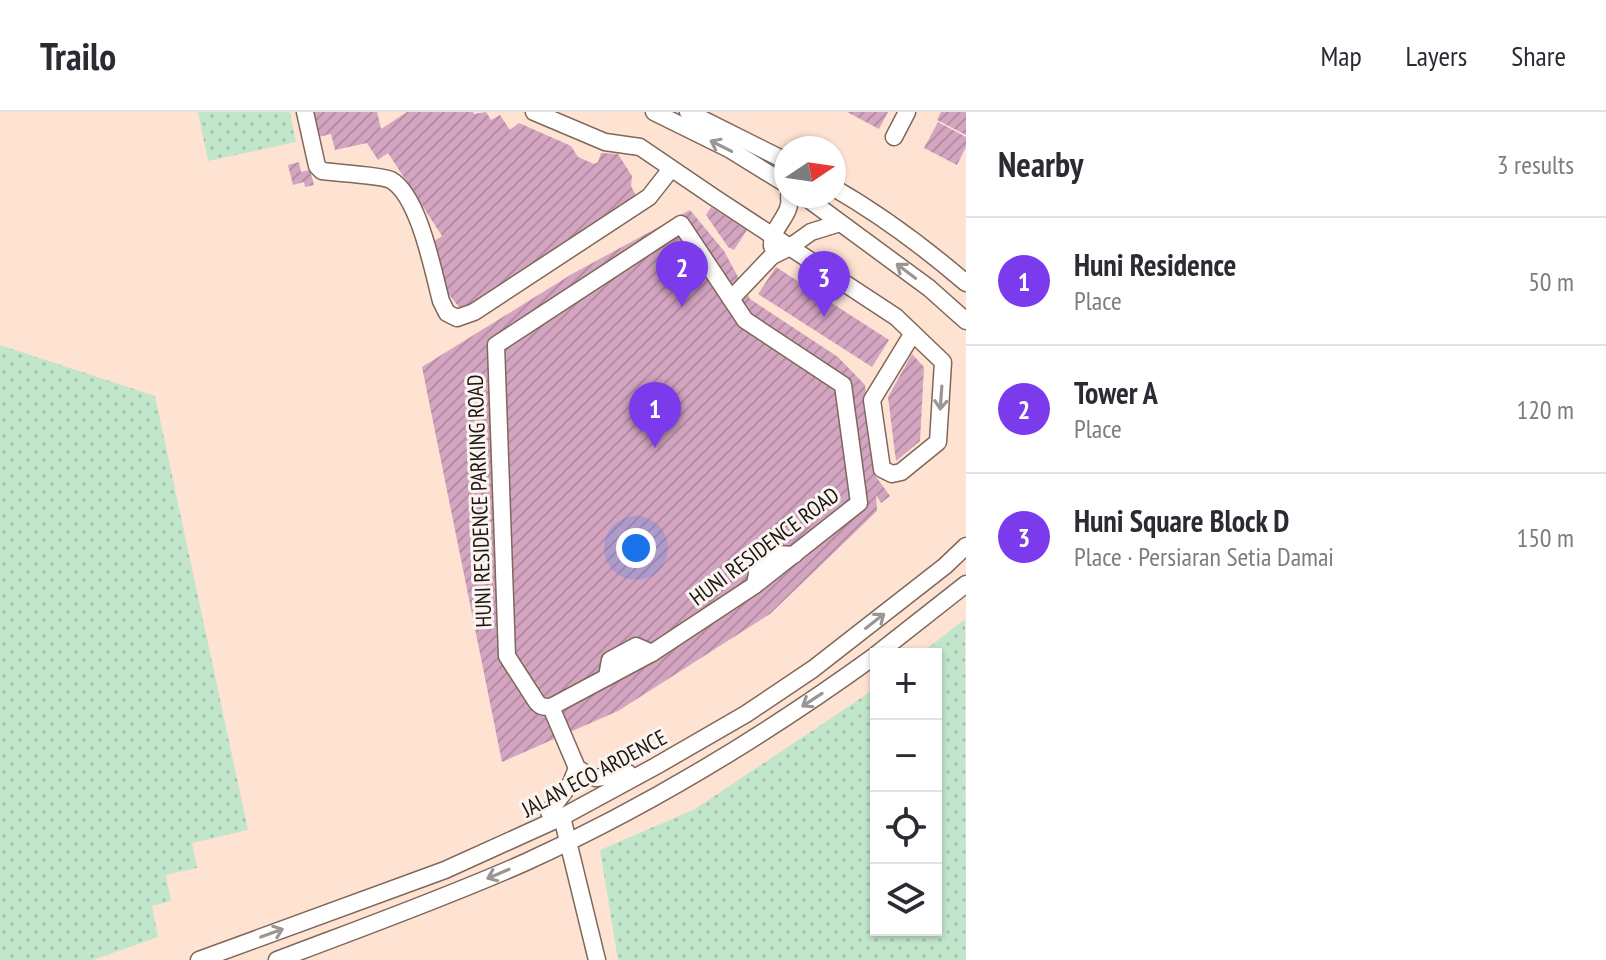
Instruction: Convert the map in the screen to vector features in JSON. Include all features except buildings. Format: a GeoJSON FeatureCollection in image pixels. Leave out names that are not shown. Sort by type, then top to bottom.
{"type":"FeatureCollection","features":[{"type":"Feature","properties":{"kind":"street"},"geometry":{"type":"LineString","coordinates":[[305,112],[317,166],[322,171],[389,179],[399,186],[418,220],[441,301],[447,313],[457,318],[474,312],[649,197],[671,169]]}},
{"type":"Feature","properties":{"kind":"street"},"geometry":{"type":"LineString","coordinates":[[534,112],[605,142],[640,147],[896,317],[913,333],[943,362],[938,442],[901,472],[892,474],[882,469],[872,400],[913,333]]}},
{"type":"Feature","properties":{"kind":"street"},"geometry":{"type":"LineString","coordinates":[[654,112],[729,149],[774,177]]}},
{"type":"Feature","properties":{"kind":"street"},"geometry":{"type":"LineString","coordinates":[[688,112],[774,155]]}},
{"type":"Feature","properties":{"kind":"street"},"geometry":{"type":"LineString","coordinates":[[894,137],[907,112]]}},
{"type":"Feature","properties":{"kind":"street"},"geometry":{"type":"LineString","coordinates":[[846,195],[934,255],[966,283]]}},
{"type":"Feature","properties":{"kind":"street"},"geometry":{"type":"LineString","coordinates":[[772,256],[772,236],[788,208]]}},
{"type":"Feature","properties":{"kind":"street"},"geometry":{"type":"LineString","coordinates":[[820,208],[905,270],[966,321]]}},
{"type":"Feature","properties":{"kind":"street"},"geometry":{"type":"LineString","coordinates":[[731,299],[772,256],[811,232],[840,223]]}},
{"type":"Feature","properties":{"kind":"street","name":"HUNI RESIDENCE PARKING ROAD"},"geometry":{"type":"LineString","coordinates":[[551,707],[539,705],[507,656],[496,345],[681,224],[731,299]]}},
{"type":"Feature","properties":{"kind":"street","name":"HUNI RESIDENCE ROAD"},"geometry":{"type":"LineString","coordinates":[[551,707],[652,653],[755,585],[859,503],[843,385],[745,320],[731,299]]}},
{"type":"Feature","properties":{"kind":"street"},"geometry":{"type":"LineString","coordinates":[[953,308],[966,328]]}},
{"type":"Feature","properties":{"kind":"street"},"geometry":{"type":"LineString","coordinates":[[884,648],[964,586],[945,566],[966,536]]}},
{"type":"Feature","properties":{"kind":"street","name":"JALAN ECO ARDENCE"},"geometry":{"type":"LineString","coordinates":[[199,960],[445,870],[509,842],[556,814],[656,766],[735,721],[813,669],[945,566],[966,546]]}},
{"type":"Feature","properties":{"kind":"street"},"geometry":{"type":"LineString","coordinates":[[277,960],[449,895],[569,842],[757,736],[824,693],[870,658]]}},
{"type":"Feature","properties":{"kind":"street"},"geometry":{"type":"LineString","coordinates":[[551,707],[577,768],[596,778],[628,773]]}},
{"type":"Feature","properties":{"kind":"street"},"geometry":{"type":"LineString","coordinates":[[556,814],[708,729],[735,721]]}},
{"type":"Feature","properties":{"kind":"street"},"geometry":{"type":"LineString","coordinates":[[556,814],[577,768]]}},
{"type":"Feature","properties":{"kind":"street"},"geometry":{"type":"LineString","coordinates":[[556,814],[569,842],[597,960]]}},
{"type":"Feature","properties":{"kind":"green space"},"geometry":{"type":"Polygon","coordinates":[[[198,112],[290,112],[296,142],[208,161],[198,112]]]}},
{"type":"Feature","properties":{"kind":"green space"},"geometry":{"type":"Polygon","coordinates":[[[0,345],[155,396],[248,830],[192,843],[197,868],[166,875],[171,901],[152,906],[158,937],[93,960],[0,960],[0,345]]]}},
{"type":"Feature","properties":{"kind":"green space"},"geometry":{"type":"Polygon","coordinates":[[[965,619],[966,960],[618,960],[600,850],[695,809],[870,692],[870,936],[942,936],[942,648],[928,648],[965,619]]]}},
{"type":"Feature","properties":{"kind":"place","name":"Tower A"},"geometry":{"type":"Point","coordinates":[682,307]}},
{"type":"Feature","properties":{"kind":"place","name":"Huni Square Block D"},"geometry":{"type":"Point","coordinates":[824,317]}},
{"type":"Feature","properties":{"kind":"place","name":"Huni Residence"},"geometry":{"type":"Point","coordinates":[655,448]}}]}
